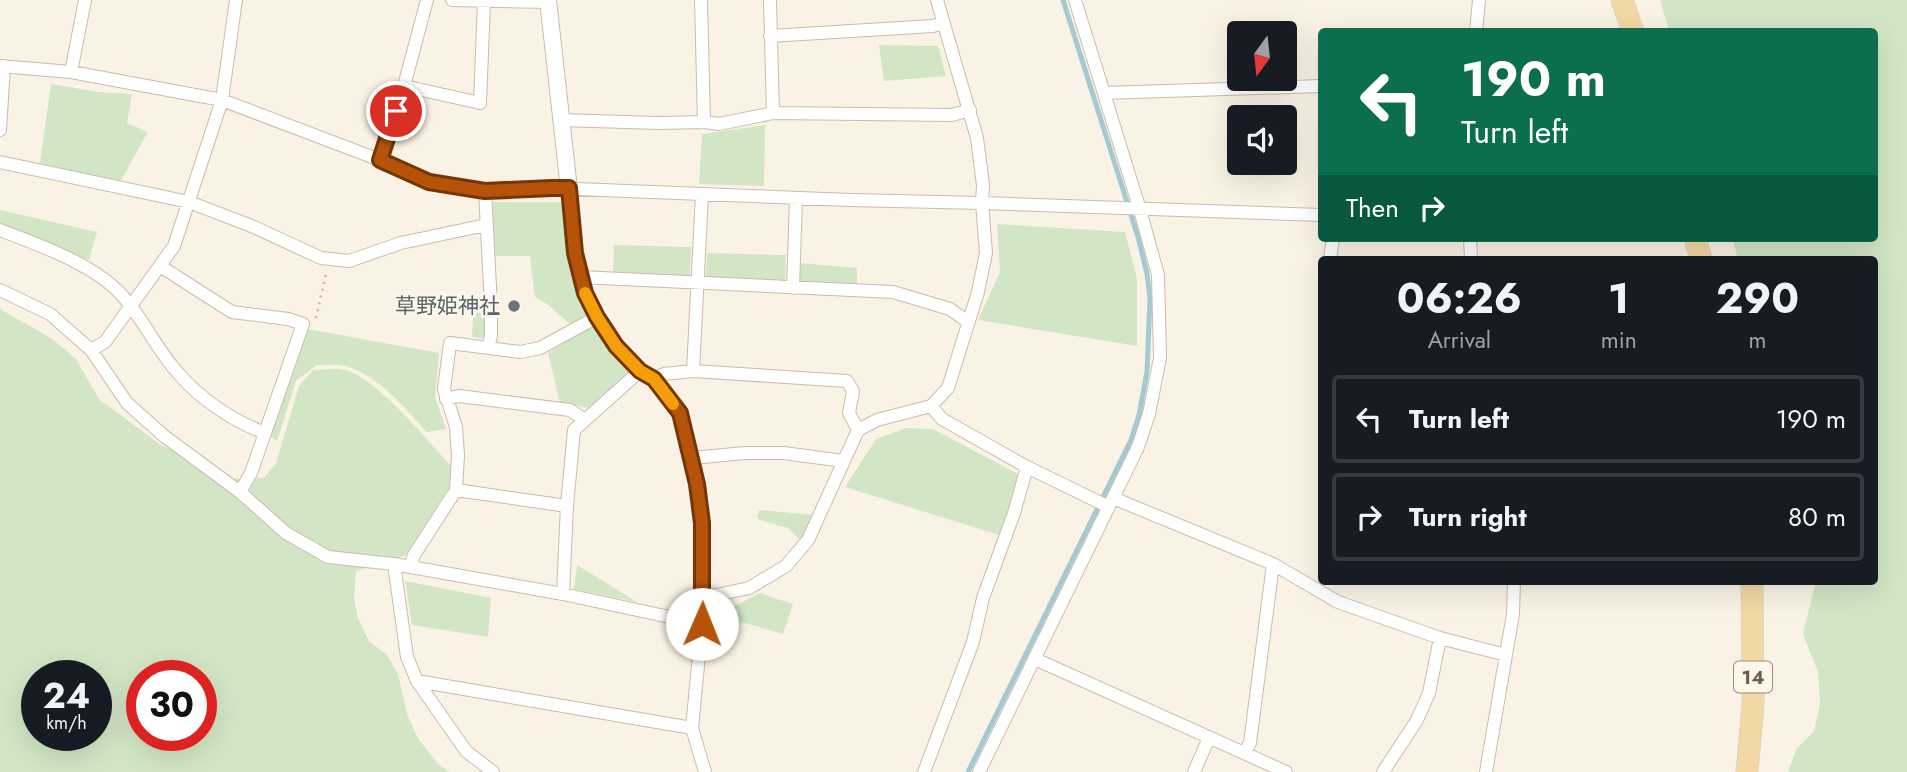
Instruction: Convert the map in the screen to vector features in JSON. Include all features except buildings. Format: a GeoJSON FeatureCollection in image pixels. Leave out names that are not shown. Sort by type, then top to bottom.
{"type":"FeatureCollection","features":[{"type":"Feature","properties":{"kind":"main road"},"geometry":{"type":"LineString","coordinates":[[1622,0],[1632,28]]}},
{"type":"Feature","properties":{"kind":"main road","name":"14"},"geometry":{"type":"LineString","coordinates":[[1747,772],[1753,705],[1752,585]]}},
{"type":"Feature","properties":{"kind":"street"},"geometry":{"type":"LineString","coordinates":[[71,72],[85,0]]}},
{"type":"Feature","properties":{"kind":"street"},"geometry":{"type":"LineString","coordinates":[[91,350],[105,342],[174,246],[222,100],[236,0]]}},
{"type":"Feature","properties":{"kind":"street"},"geometry":{"type":"LineString","coordinates":[[380,160],[404,86],[426,0]]}},
{"type":"Feature","properties":{"kind":"street"},"geometry":{"type":"LineString","coordinates":[[452,0],[548,1],[575,253],[585,293],[616,346],[640,371],[654,379],[680,413],[692,458],[702,523],[703,598],[692,728],[705,772]]}},
{"type":"Feature","properties":{"kind":"street"},"geometry":{"type":"LineString","coordinates":[[701,0],[705,122]]}},
{"type":"Feature","properties":{"kind":"street"},"geometry":{"type":"LineString","coordinates":[[770,0],[773,113]]}},
{"type":"Feature","properties":{"kind":"street"},"geometry":{"type":"LineString","coordinates":[[703,598],[749,588],[786,566],[808,540],[858,430],[877,420],[931,406],[948,388],[978,292],[986,253],[978,138],[937,0]]}},
{"type":"Feature","properties":{"kind":"street"},"geometry":{"type":"LineString","coordinates":[[979,772],[1138,447],[1149,414],[1160,358],[1158,275],[1132,209],[1104,93],[1074,0]]}},
{"type":"Feature","properties":{"kind":"street"},"geometry":{"type":"LineString","coordinates":[[1476,28],[1479,0]]}},
{"type":"Feature","properties":{"kind":"street"},"geometry":{"type":"LineString","coordinates":[[404,86],[480,103],[484,2]]}},
{"type":"Feature","properties":{"kind":"street"},"geometry":{"type":"LineString","coordinates":[[770,36],[933,26],[944,23]]}},
{"type":"Feature","properties":{"kind":"street"},"geometry":{"type":"LineString","coordinates":[[0,130],[2,66],[71,72],[222,100],[380,160],[429,182],[485,191],[569,188],[1318,215]]}},
{"type":"Feature","properties":{"kind":"street"},"geometry":{"type":"LineString","coordinates":[[1104,93],[1318,86]]}},
{"type":"Feature","properties":{"kind":"street"},"geometry":{"type":"LineString","coordinates":[[560,120],[719,124],[773,113],[952,115],[970,110]]}},
{"type":"Feature","properties":{"kind":"street"},"geometry":{"type":"LineString","coordinates":[[0,162],[189,202],[321,258],[349,261],[401,243],[486,225]]}},
{"type":"Feature","properties":{"kind":"street"},"geometry":{"type":"LineString","coordinates":[[485,191],[491,306],[491,335],[488,347]]}},
{"type":"Feature","properties":{"kind":"street"},"geometry":{"type":"LineString","coordinates":[[693,371],[702,194]]}},
{"type":"Feature","properties":{"kind":"street"},"geometry":{"type":"LineString","coordinates":[[793,288],[796,198]]}},
{"type":"Feature","properties":{"kind":"street"},"geometry":{"type":"LineString","coordinates":[[0,230],[84,267],[116,289],[131,306],[177,373],[206,401],[265,433]]}},
{"type":"Feature","properties":{"kind":"street"},"geometry":{"type":"LineString","coordinates":[[160,266],[232,312],[288,319],[303,324],[251,473],[240,492]]}},
{"type":"Feature","properties":{"kind":"street"},"geometry":{"type":"LineString","coordinates":[[580,277],[893,292],[950,309],[968,322]]}},
{"type":"Feature","properties":{"kind":"street"},"geometry":{"type":"LineString","coordinates":[[0,290],[50,314],[91,350],[127,403],[164,436],[240,492],[286,533],[328,557],[394,564],[563,594],[702,624]]}},
{"type":"Feature","properties":{"kind":"street"},"geometry":{"type":"LineString","coordinates":[[410,567],[414,555],[456,490],[456,427],[444,389],[450,343],[520,352],[540,348],[597,317]]}},
{"type":"Feature","properties":{"kind":"street"},"geometry":{"type":"LineString","coordinates":[[563,594],[567,506],[575,430],[640,371]]}},
{"type":"Feature","properties":{"kind":"street"},"geometry":{"type":"LineString","coordinates":[[654,379],[664,374],[693,371],[847,381],[853,391],[849,413],[858,430]]}},
{"type":"Feature","properties":{"kind":"street"},"geometry":{"type":"LineString","coordinates":[[446,399],[459,396],[569,410],[585,421]]}},
{"type":"Feature","properties":{"kind":"street"},"geometry":{"type":"LineString","coordinates":[[931,406],[942,419],[1027,467],[1273,564],[1338,602],[1440,638],[1506,655]]}},
{"type":"Feature","properties":{"kind":"street"},"geometry":{"type":"LineString","coordinates":[[692,458],[745,453],[784,453],[843,461]]}},
{"type":"Feature","properties":{"kind":"street"},"geometry":{"type":"LineString","coordinates":[[924,772],[973,642],[983,598],[1014,513],[1027,467]]}},
{"type":"Feature","properties":{"kind":"street"},"geometry":{"type":"LineString","coordinates":[[456,490],[567,506]]}},
{"type":"Feature","properties":{"kind":"street"},"geometry":{"type":"LineString","coordinates":[[394,564],[407,657],[417,681],[466,751],[493,772]]}},
{"type":"Feature","properties":{"kind":"street"},"geometry":{"type":"LineString","coordinates":[[1244,753],[1250,743],[1273,564]]}},
{"type":"Feature","properties":{"kind":"street"},"geometry":{"type":"LineString","coordinates":[[1486,772],[1513,614],[1514,585]]}},
{"type":"Feature","properties":{"kind":"street"},"geometry":{"type":"LineString","coordinates":[[1383,772],[1417,720],[1429,694],[1440,638]]}},
{"type":"Feature","properties":{"kind":"street"},"geometry":{"type":"LineString","coordinates":[[1035,659],[1286,772]]}},
{"type":"Feature","properties":{"kind":"street"},"geometry":{"type":"LineString","coordinates":[[417,681],[692,728]]}},
{"type":"Feature","properties":{"kind":"street"},"geometry":{"type":"LineString","coordinates":[[1194,772],[1209,737]]}},
{"type":"Feature","properties":{"kind":"path"},"geometry":{"type":"LineString","coordinates":[[303,324],[316,318],[330,259]]}},
{"type":"Feature","properties":{"kind":"green space"},"geometry":{"type":"Polygon","coordinates":[[[1660,0],[1907,0],[1907,772],[1788,772],[1797,748],[1814,731],[1820,704],[1818,672],[1803,634],[1815,585],[1878,585],[1878,256],[1737,256],[1733,242],[1878,242],[1878,28],[1668,28],[1660,0]]]}},
{"type":"Feature","properties":{"kind":"green space"},"geometry":{"type":"Polygon","coordinates":[[[879,45],[938,46],[946,76],[884,81],[879,45]]]}},
{"type":"Feature","properties":{"kind":"green space"},"geometry":{"type":"Polygon","coordinates":[[[51,84],[98,92],[132,94],[127,123],[148,132],[120,182],[40,163],[51,84]]]}},
{"type":"Feature","properties":{"kind":"green space"},"geometry":{"type":"Polygon","coordinates":[[[765,125],[764,186],[699,184],[702,134],[765,125]]]}},
{"type":"Feature","properties":{"kind":"green space"},"geometry":{"type":"Polygon","coordinates":[[[493,202],[562,202],[568,260],[588,314],[571,325],[535,297],[530,256],[493,256],[493,202]]]}},
{"type":"Feature","properties":{"kind":"green space"},"geometry":{"type":"Polygon","coordinates":[[[0,210],[97,232],[89,260],[0,223],[0,210]]]}},
{"type":"Feature","properties":{"kind":"green space"},"geometry":{"type":"Polygon","coordinates":[[[997,224],[1125,232],[1137,278],[1137,346],[978,320],[1000,272],[997,224]]]}},
{"type":"Feature","properties":{"kind":"green space"},"geometry":{"type":"Polygon","coordinates":[[[614,245],[691,247],[690,276],[613,274],[614,245]]]}},
{"type":"Feature","properties":{"kind":"green space"},"geometry":{"type":"Polygon","coordinates":[[[707,253],[786,255],[785,281],[706,278],[707,253]]]}},
{"type":"Feature","properties":{"kind":"green space"},"geometry":{"type":"Polygon","coordinates":[[[799,263],[857,268],[857,286],[806,285],[798,280],[799,263]]]}},
{"type":"Feature","properties":{"kind":"green space"},"geometry":{"type":"Polygon","coordinates":[[[485,300],[485,339],[472,337],[474,301],[485,300]]]}},
{"type":"Feature","properties":{"kind":"green space"},"geometry":{"type":"Polygon","coordinates":[[[0,309],[51,338],[76,359],[99,399],[161,445],[234,479],[264,478],[276,463],[299,386],[313,370],[341,369],[354,374],[369,383],[400,410],[451,466],[450,486],[405,556],[356,571],[354,599],[358,618],[369,641],[387,655],[398,674],[407,714],[417,737],[438,764],[449,772],[0,772],[0,309]]]}},
{"type":"Feature","properties":{"kind":"green space"},"geometry":{"type":"Polygon","coordinates":[[[591,325],[631,370],[590,408],[560,403],[548,353],[591,325]]]}},
{"type":"Feature","properties":{"kind":"green space"},"geometry":{"type":"Polygon","coordinates":[[[308,329],[439,353],[435,397],[446,429],[427,432],[390,393],[357,370],[342,365],[317,365],[296,381],[277,441],[265,433],[308,329]]]}},
{"type":"Feature","properties":{"kind":"green space"},"geometry":{"type":"Polygon","coordinates":[[[907,428],[933,429],[1020,475],[999,535],[845,487],[876,439],[907,428]]]}},
{"type":"Feature","properties":{"kind":"green space"},"geometry":{"type":"Polygon","coordinates":[[[759,510],[814,515],[800,540],[788,528],[757,519],[759,510]]]}},
{"type":"Feature","properties":{"kind":"green space"},"geometry":{"type":"Polygon","coordinates":[[[577,565],[637,602],[574,589],[577,565]]]}},
{"type":"Feature","properties":{"kind":"green space"},"geometry":{"type":"Polygon","coordinates":[[[405,581],[491,598],[488,637],[412,625],[405,581]]]}},
{"type":"Feature","properties":{"kind":"green space"},"geometry":{"type":"Polygon","coordinates":[[[760,593],[793,604],[783,634],[717,615],[760,593]]]}},
{"type":"Feature","properties":{"kind":"waterway"},"geometry":{"type":"LineString","coordinates":[[968,772],[1131,440],[1147,372],[1150,298],[1147,274],[1138,237],[1063,0]]}},
{"type":"Feature","properties":{"kind":"slow traffic"},"geometry":{"type":"LineString","coordinates":[[585,293],[616,346],[640,371],[654,379],[673,404]]}},
{"type":"Feature","properties":{"kind":"place","name":"草野姫神社"},"geometry":{"type":"Point","coordinates":[514,306]}},
{"type":"Feature","properties":{"kind":"route"},"geometry":{"type":"LineString","coordinates":[[396,111],[380,160],[404,171],[429,182],[485,191],[569,188],[575,253],[585,293],[616,346],[640,371],[654,379],[680,413],[692,458],[702,523],[702,624]]}}]}
